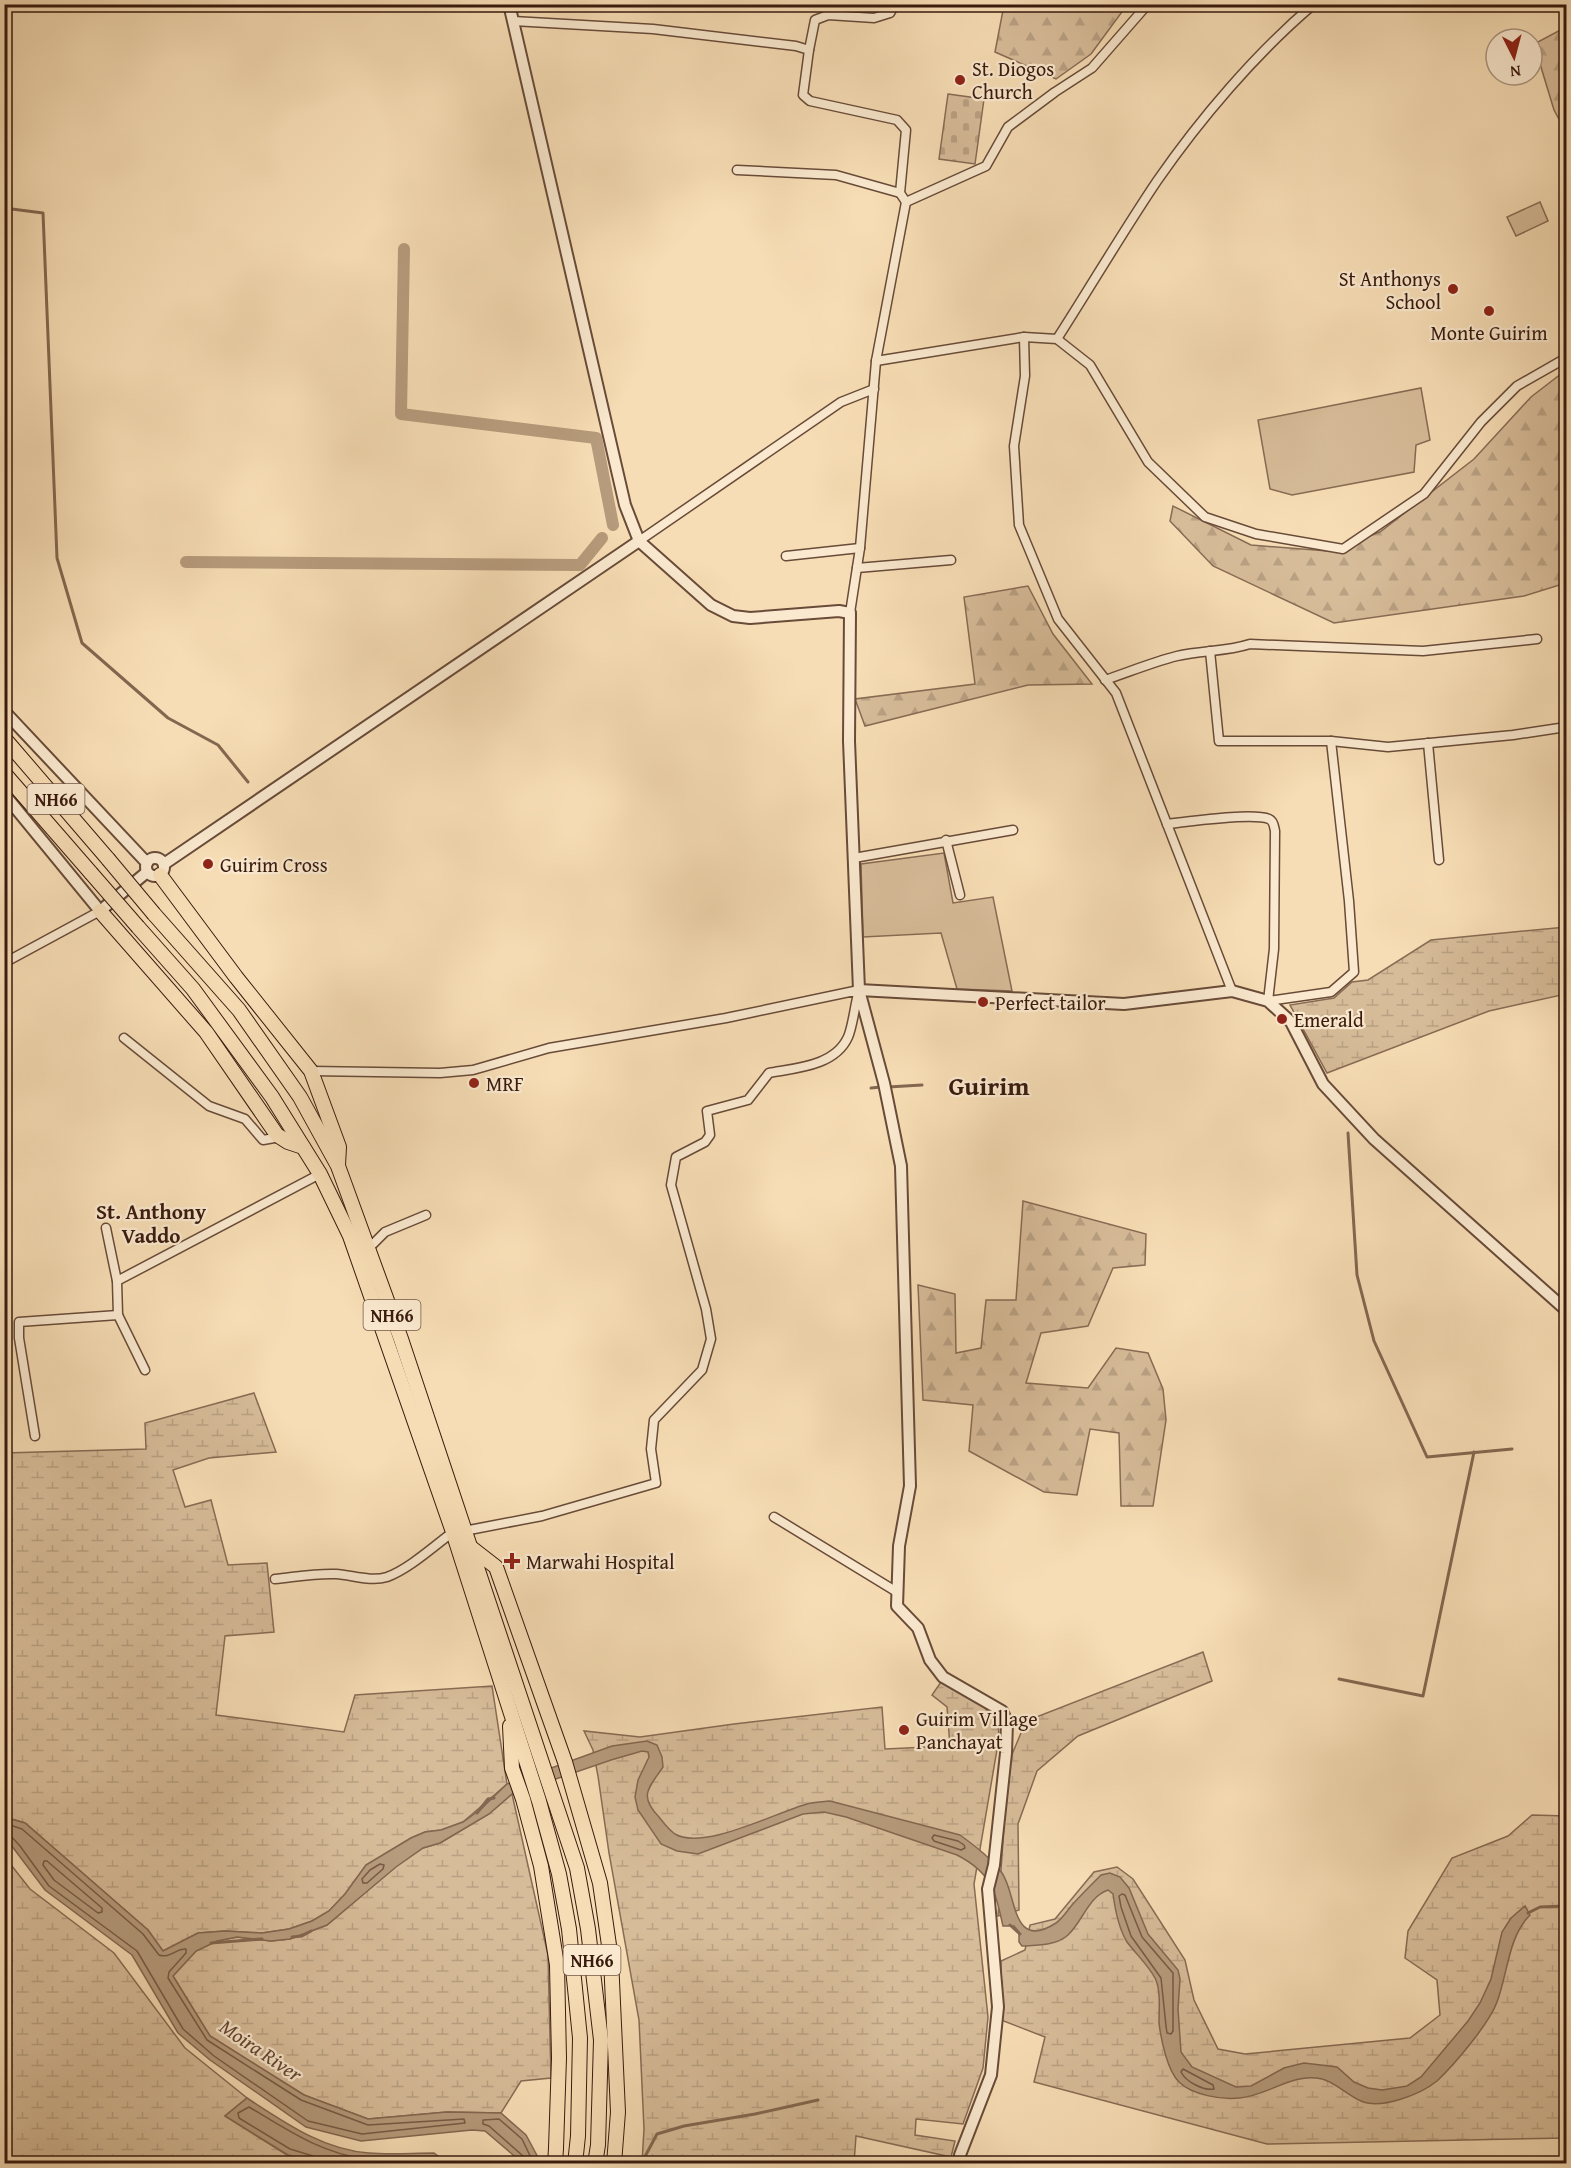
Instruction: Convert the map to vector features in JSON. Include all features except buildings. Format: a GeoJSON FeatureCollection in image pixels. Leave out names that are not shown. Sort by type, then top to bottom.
{"type":"FeatureCollection","features":[{"type":"Feature","properties":{"kind":"main road","name":"NH66"},"geometry":{"type":"LineString","coordinates":[[4,738],[238,1010],[300,1097],[338,1166],[401,1339],[559,1874],[569,1929],[580,2038],[578,2136],[575,2163]]}},
{"type":"Feature","properties":{"kind":"main road","name":"NH66"},"geometry":{"type":"LineString","coordinates":[[4,772],[194,989],[272,1097],[320,1174],[350,1236],[458,1531],[469,1546],[577,1868],[588,1929],[601,2040],[598,2145],[595,2163]]}},
{"type":"Feature","properties":{"kind":"main road"},"geometry":{"type":"LineString","coordinates":[[154,869],[311,1071],[339,1147],[338,1166]]}},
{"type":"Feature","properties":{"kind":"main road"},"geometry":{"type":"LineString","coordinates":[[100,911],[206,1032],[280,1137],[303,1147]]}},
{"type":"Feature","properties":{"kind":"main road"},"geometry":{"type":"LineString","coordinates":[[469,1546],[496,1567],[565,1762],[600,1883],[611,1959],[618,2112],[614,2163]]}},
{"type":"Feature","properties":{"kind":"main road"},"geometry":{"type":"LineString","coordinates":[[510,1707],[512,1768],[541,1866],[557,1965],[559,2058],[555,2163]]}},
{"type":"Feature","properties":{"kind":"street"},"geometry":{"type":"LineString","coordinates":[[509,4],[625,505],[639,541],[711,605],[732,616],[750,618],[839,611],[850,613]]}},
{"type":"Feature","properties":{"kind":"street"},"geometry":{"type":"LineString","coordinates":[[895,4],[890,13],[874,18],[828,15],[815,20],[803,95],[810,101],[897,120],[906,130],[900,193],[906,202],[876,361],[860,548],[850,613],[849,741],[859,990],[884,1083],[901,1166],[905,1373],[910,1486],[899,1546],[897,1606],[918,1628],[930,1660],[943,1677],[1002,1711],[1007,1722],[1006,1753],[994,1865],[988,1889],[998,2007],[991,2075],[960,2155],[961,2163]]}},
{"type":"Feature","properties":{"kind":"street"},"geometry":{"type":"LineString","coordinates":[[906,202],[986,166],[1008,127],[1092,68],[1148,4]]}},
{"type":"Feature","properties":{"kind":"street"},"geometry":{"type":"LineString","coordinates":[[1057,339],[1158,180],[1203,121],[1279,34],[1314,4]]}},
{"type":"Feature","properties":{"kind":"street"},"geometry":{"type":"LineString","coordinates":[[513,21],[653,29],[796,46],[809,50]]}},
{"type":"Feature","properties":{"kind":"street"},"geometry":{"type":"LineString","coordinates":[[737,170],[836,175],[900,193]]}},
{"type":"Feature","properties":{"kind":"street"},"geometry":{"type":"LineString","coordinates":[[876,361],[1024,337],[1057,339],[1090,365],[1148,462],[1205,517],[1256,534],[1343,549],[1424,494],[1480,422],[1517,386],[1566,358]]}},
{"type":"Feature","properties":{"kind":"street"},"geometry":{"type":"LineString","coordinates":[[1024,337],[1025,376],[1014,446],[1019,525],[1058,619],[1116,693],[1233,991]]}},
{"type":"Feature","properties":{"kind":"street"},"geometry":{"type":"LineString","coordinates":[[4,963],[100,911],[154,869],[841,402],[874,389]]}},
{"type":"Feature","properties":{"kind":"street"},"geometry":{"type":"LineString","coordinates":[[786,556],[860,548]]}},
{"type":"Feature","properties":{"kind":"street"},"geometry":{"type":"LineString","coordinates":[[856,568],[951,560]]}},
{"type":"Feature","properties":{"kind":"street"},"geometry":{"type":"LineString","coordinates":[[1105,680],[1176,656],[1210,651],[1230,651],[1250,644],[1423,651],[1537,639]]}},
{"type":"Feature","properties":{"kind":"street"},"geometry":{"type":"LineString","coordinates":[[1210,651],[1219,741],[1331,741],[1388,747],[1512,735],[1566,727]]}},
{"type":"Feature","properties":{"kind":"street"},"geometry":{"type":"LineString","coordinates":[[4,711],[154,869]]}},
{"type":"Feature","properties":{"kind":"street"},"geometry":{"type":"LineString","coordinates":[[311,1071],[440,1073],[473,1070],[549,1048],[726,1017],[859,990],[1124,1004],[1233,991],[1268,1001],[1331,992],[1354,972],[1349,901],[1331,741]]}},
{"type":"Feature","properties":{"kind":"street"},"geometry":{"type":"LineString","coordinates":[[1428,743],[1439,860]]}},
{"type":"Feature","properties":{"kind":"street"},"geometry":{"type":"LineString","coordinates":[[4,794],[100,911]]}},
{"type":"Feature","properties":{"kind":"street"},"geometry":{"type":"LineString","coordinates":[[1167,824],[1244,817],[1269,819],[1273,822],[1275,831],[1274,937],[1268,1001]]}},
{"type":"Feature","properties":{"kind":"street"},"geometry":{"type":"LineString","coordinates":[[854,858],[1013,830]]}},
{"type":"Feature","properties":{"kind":"street"},"geometry":{"type":"LineString","coordinates":[[946,840],[960,895]]}},
{"type":"Feature","properties":{"kind":"street"},"geometry":{"type":"LineString","coordinates":[[275,1579],[335,1574],[386,1578],[458,1531],[542,1516],[656,1483],[651,1449],[654,1420],[702,1370],[711,1339],[706,1309],[671,1185],[676,1157],[705,1142],[710,1135],[707,1111],[748,1100],[769,1073],[803,1067],[832,1057],[848,1037],[859,990]]}},
{"type":"Feature","properties":{"kind":"street"},"geometry":{"type":"LineString","coordinates":[[1268,1001],[1291,1022],[1323,1084],[1374,1139],[1564,1305]]}},
{"type":"Feature","properties":{"kind":"street"},"geometry":{"type":"LineString","coordinates":[[124,1038],[209,1106],[245,1119],[263,1140],[280,1137]]}},
{"type":"Feature","properties":{"kind":"street"},"geometry":{"type":"LineString","coordinates":[[117,1281],[320,1174]]}},
{"type":"Feature","properties":{"kind":"street"},"geometry":{"type":"LineString","coordinates":[[368,1249],[385,1232],[426,1215]]}},
{"type":"Feature","properties":{"kind":"street"},"geometry":{"type":"LineString","coordinates":[[106,1228],[117,1281],[118,1315],[145,1370]]}},
{"type":"Feature","properties":{"kind":"street"},"geometry":{"type":"LineString","coordinates":[[34,1436],[19,1338],[20,1322],[118,1315]]}},
{"type":"Feature","properties":{"kind":"street"},"geometry":{"type":"LineString","coordinates":[[774,1517],[897,1592]]}},
{"type":"Feature","properties":{"kind":"green space"},"geometry":{"type":"Polygon","coordinates":[[[1004,4],[1127,5],[1091,54],[1056,79],[995,52],[1004,4]]]}},
{"type":"Feature","properties":{"kind":"green space"},"geometry":{"type":"Polygon","coordinates":[[[1566,27],[1566,132],[1554,110],[1544,77],[1544,39],[1566,27]]]}},
{"type":"Feature","properties":{"kind":"green space"},"geometry":{"type":"Polygon","coordinates":[[[948,94],[984,99],[975,164],[939,159],[948,94]]]}},
{"type":"Feature","properties":{"kind":"green space"},"geometry":{"type":"Polygon","coordinates":[[[1540,202],[1548,221],[1516,236],[1507,217],[1540,202]]]}},
{"type":"Feature","properties":{"kind":"green space"},"geometry":{"type":"Polygon","coordinates":[[[1566,370],[1566,583],[1524,596],[1334,623],[1213,566],[1170,521],[1173,506],[1251,545],[1328,551],[1380,532],[1474,459],[1531,397],[1566,370]]]}},
{"type":"Feature","properties":{"kind":"green space"},"geometry":{"type":"Polygon","coordinates":[[[1421,388],[1430,440],[1416,445],[1414,472],[1292,495],[1270,489],[1258,420],[1421,388]]]}},
{"type":"Feature","properties":{"kind":"green space"},"geometry":{"type":"Polygon","coordinates":[[[1028,586],[1053,634],[1092,684],[1028,685],[865,726],[855,699],[975,684],[964,597],[1028,586]]]}},
{"type":"Feature","properties":{"kind":"green space"},"geometry":{"type":"Polygon","coordinates":[[[944,853],[953,903],[993,897],[1012,991],[957,989],[941,933],[863,937],[861,864],[944,853]]]}},
{"type":"Feature","properties":{"kind":"green space"},"geometry":{"type":"Polygon","coordinates":[[[1566,927],[1566,994],[1489,1011],[1327,1073],[1290,1005],[1334,998],[1352,982],[1368,980],[1431,940],[1566,927]]]}},
{"type":"Feature","properties":{"kind":"green space"},"geometry":{"type":"Polygon","coordinates":[[[1023,1201],[1146,1234],[1145,1265],[1113,1268],[1088,1326],[1041,1333],[1026,1383],[1088,1388],[1116,1348],[1148,1353],[1163,1389],[1166,1420],[1153,1506],[1121,1506],[1119,1433],[1090,1429],[1077,1495],[1044,1492],[969,1451],[973,1405],[923,1400],[918,1285],[955,1294],[956,1353],[981,1348],[986,1300],[1016,1300],[1023,1201]]]}},
{"type":"Feature","properties":{"kind":"green space"},"geometry":{"type":"Polygon","coordinates":[[[254,1393],[276,1452],[209,1458],[173,1470],[185,1507],[211,1500],[228,1565],[267,1563],[274,1632],[225,1636],[216,1715],[344,1732],[355,1695],[492,1686],[507,1784],[463,1822],[411,1838],[366,1865],[345,1894],[329,1911],[312,1921],[289,1929],[262,1933],[225,1931],[198,1933],[163,1951],[148,1930],[25,1823],[5,1817],[4,1453],[146,1449],[145,1423],[254,1393]]]}},
{"type":"Feature","properties":{"kind":"green space"},"geometry":{"type":"Polygon","coordinates":[[[1203,1652],[1212,1681],[1078,1736],[1037,1771],[1018,1824],[1019,1910],[998,1916],[1008,1764],[1026,1721],[1203,1652]]]}},
{"type":"Feature","properties":{"kind":"green space"},"geometry":{"type":"Polygon","coordinates":[[[941,1682],[979,1702],[998,1721],[999,1738],[974,1884],[988,2017],[983,2068],[963,2124],[916,2119],[915,2135],[955,2141],[951,2157],[856,2136],[854,2163],[775,2164],[775,2161],[714,2159],[714,2163],[642,2163],[644,2129],[639,2020],[609,1853],[598,1776],[593,1750],[584,1731],[640,1737],[882,1707],[885,1749],[950,1746],[947,1707],[932,1695],[941,1682]]]}},
{"type":"Feature","properties":{"kind":"green space"},"geometry":{"type":"Polygon","coordinates":[[[512,1794],[548,1955],[551,2078],[521,2081],[501,2113],[447,2112],[368,2119],[304,2095],[210,2036],[173,1976],[196,1951],[217,1941],[237,1937],[271,1941],[290,1939],[327,1925],[395,1867],[423,1848],[440,1843],[489,1814],[512,1794]]]}},
{"type":"Feature","properties":{"kind":"green space"},"geometry":{"type":"Polygon","coordinates":[[[1532,1815],[1566,1816],[1566,2138],[1267,2144],[1034,2082],[1045,2037],[1001,2020],[1001,1961],[1025,1950],[1030,1925],[1055,1919],[1094,1872],[1117,1867],[1133,1879],[1185,1960],[1194,2000],[1218,2049],[1245,2054],[1410,2038],[1440,2015],[1437,1980],[1405,1958],[1408,1931],[1452,1858],[1508,1836],[1532,1815]]]}},
{"type":"Feature","properties":{"kind":"green space"},"geometry":{"type":"Polygon","coordinates":[[[4,1856],[30,1889],[114,1953],[185,2048],[247,2098],[225,2116],[287,2155],[321,2163],[5,2163],[4,1856]]]}},
{"type":"Feature","properties":{"kind":"water"},"geometry":{"type":"Polygon","coordinates":[[[647,1741],[657,1745],[663,1767],[650,1786],[647,1797],[649,1803],[675,1834],[687,1838],[703,1838],[721,1834],[807,1804],[830,1801],[960,1835],[988,1857],[1002,1873],[1018,1917],[1023,1925],[1031,1930],[1041,1930],[1056,1923],[1101,1875],[1110,1873],[1120,1877],[1129,1888],[1148,1934],[1178,1970],[1181,2052],[1192,2067],[1236,2087],[1251,2086],[1284,2068],[1304,2063],[1337,2067],[1354,2082],[1368,2088],[1382,2090],[1407,2086],[1421,2077],[1468,2021],[1480,2003],[1491,1979],[1502,1932],[1511,1918],[1525,1906],[1530,1915],[1517,1934],[1493,2011],[1461,2055],[1430,2086],[1400,2099],[1379,2104],[1361,2101],[1326,2080],[1311,2078],[1290,2081],[1250,2096],[1216,2097],[1185,2087],[1171,2070],[1160,2030],[1157,1983],[1124,1937],[1113,1894],[1108,1890],[1095,1898],[1063,1939],[1046,1944],[1022,1946],[1019,1942],[1019,1932],[1014,1926],[1003,1926],[994,1893],[985,1876],[969,1862],[957,1855],[846,1817],[824,1812],[803,1814],[698,1854],[677,1851],[661,1844],[638,1810],[635,1797],[638,1780],[649,1757],[648,1752],[642,1751],[512,1794],[489,1814],[440,1843],[423,1848],[396,1867],[327,1925],[290,1939],[271,1941],[237,1937],[217,1941],[196,1951],[173,1976],[210,2036],[304,2095],[368,2119],[447,2112],[501,2113],[526,2135],[541,2163],[519,2163],[519,2160],[485,2131],[472,2130],[361,2141],[306,2127],[210,2060],[178,2033],[132,1955],[45,1890],[5,1837],[4,1817],[25,1823],[148,1930],[163,1951],[198,1933],[225,1931],[262,1933],[289,1929],[312,1921],[329,1911],[345,1894],[366,1865],[411,1838],[463,1822],[481,1809],[507,1784],[612,1746],[647,1741]]]}},
{"type":"Feature","properties":{"kind":"water"},"geometry":{"type":"Polygon","coordinates":[[[247,2098],[305,2133],[336,2147],[377,2154],[434,2153],[444,2163],[321,2163],[288,2155],[225,2116],[247,2098]]]}},
{"type":"Feature","properties":{"kind":"waterway"},"geometry":{"type":"LineString","coordinates":[[4,208],[43,213],[57,558],[82,643],[168,718],[218,745],[248,782]]}},
{"type":"Feature","properties":{"kind":"waterway"},"geometry":{"type":"LineString","coordinates":[[404,249],[401,414],[596,438],[613,525]]}},
{"type":"Feature","properties":{"kind":"waterway"},"geometry":{"type":"LineString","coordinates":[[186,562],[580,565],[602,538]]}},
{"type":"Feature","properties":{"kind":"waterway"},"geometry":{"type":"LineString","coordinates":[[888,1087],[922,1085]]}},
{"type":"Feature","properties":{"kind":"waterway"},"geometry":{"type":"LineString","coordinates":[[871,1088],[881,1087]]}},
{"type":"Feature","properties":{"kind":"waterway"},"geometry":{"type":"LineString","coordinates":[[1348,1133],[1357,1275],[1374,1341],[1427,1457],[1512,1449]]}},
{"type":"Feature","properties":{"kind":"waterway"},"geometry":{"type":"LineString","coordinates":[[1339,1679],[1423,1696],[1474,1452]]}},
{"type":"Feature","properties":{"kind":"waterway"},"geometry":{"type":"LineString","coordinates":[[477,1813],[488,1799],[494,1798]]}},
{"type":"Feature","properties":{"kind":"waterway"},"geometry":{"type":"LineString","coordinates":[[1528,1913],[1540,1907],[1566,1906]]}},
{"type":"Feature","properties":{"kind":"waterway"},"geometry":{"type":"LineString","coordinates":[[1010,1925],[1020,1934]]}},
{"type":"Feature","properties":{"kind":"waterway"},"geometry":{"type":"LineString","coordinates":[[292,1937],[302,1936],[311,1931]]}},
{"type":"Feature","properties":{"kind":"waterway"},"geometry":{"type":"LineString","coordinates":[[211,1943],[262,1939]]}},
{"type":"Feature","properties":{"kind":"waterway"},"geometry":{"type":"LineString","coordinates":[[641,2164],[657,2134],[684,2126],[818,2100]]}},
{"type":"Feature","properties":{"kind":"place","name":"St. Diogos Church"},"geometry":{"type":"Point","coordinates":[960,80]}},
{"type":"Feature","properties":{"kind":"place","name":"St Anthonys School"},"geometry":{"type":"Point","coordinates":[1453,289]}},
{"type":"Feature","properties":{"kind":"place","name":"Monte Guirim"},"geometry":{"type":"Point","coordinates":[1489,311]}},
{"type":"Feature","properties":{"kind":"place","name":"Guirim Cross"},"geometry":{"type":"Point","coordinates":[208,864]}},
{"type":"Feature","properties":{"kind":"place","name":"Perfect tailor"},"geometry":{"type":"Point","coordinates":[983,1002]}},
{"type":"Feature","properties":{"kind":"place","name":"Emerald"},"geometry":{"type":"Point","coordinates":[1282,1019]}},
{"type":"Feature","properties":{"kind":"place","name":"MRF"},"geometry":{"type":"Point","coordinates":[474,1083]}},
{"type":"Feature","properties":{"kind":"place","name":"Marwahi Hospital"},"geometry":{"type":"Point","coordinates":[512,1561]}},
{"type":"Feature","properties":{"kind":"place","name":"Guirim Village Panchayat"},"geometry":{"type":"Point","coordinates":[904,1730]}},
{"type":"Feature","properties":{"kind":"district","name":"Guirim"},"geometry":{"type":"Point","coordinates":[989,1085]}},
{"type":"Feature","properties":{"kind":"district","name":"St. Anthony Vaddo"},"geometry":{"type":"Point","coordinates":[151,1223]}},
{"type":"Feature","properties":{"kind":"water label","name":"Moira River"},"geometry":{"type":"Point","coordinates":[261,2050]}}]}
